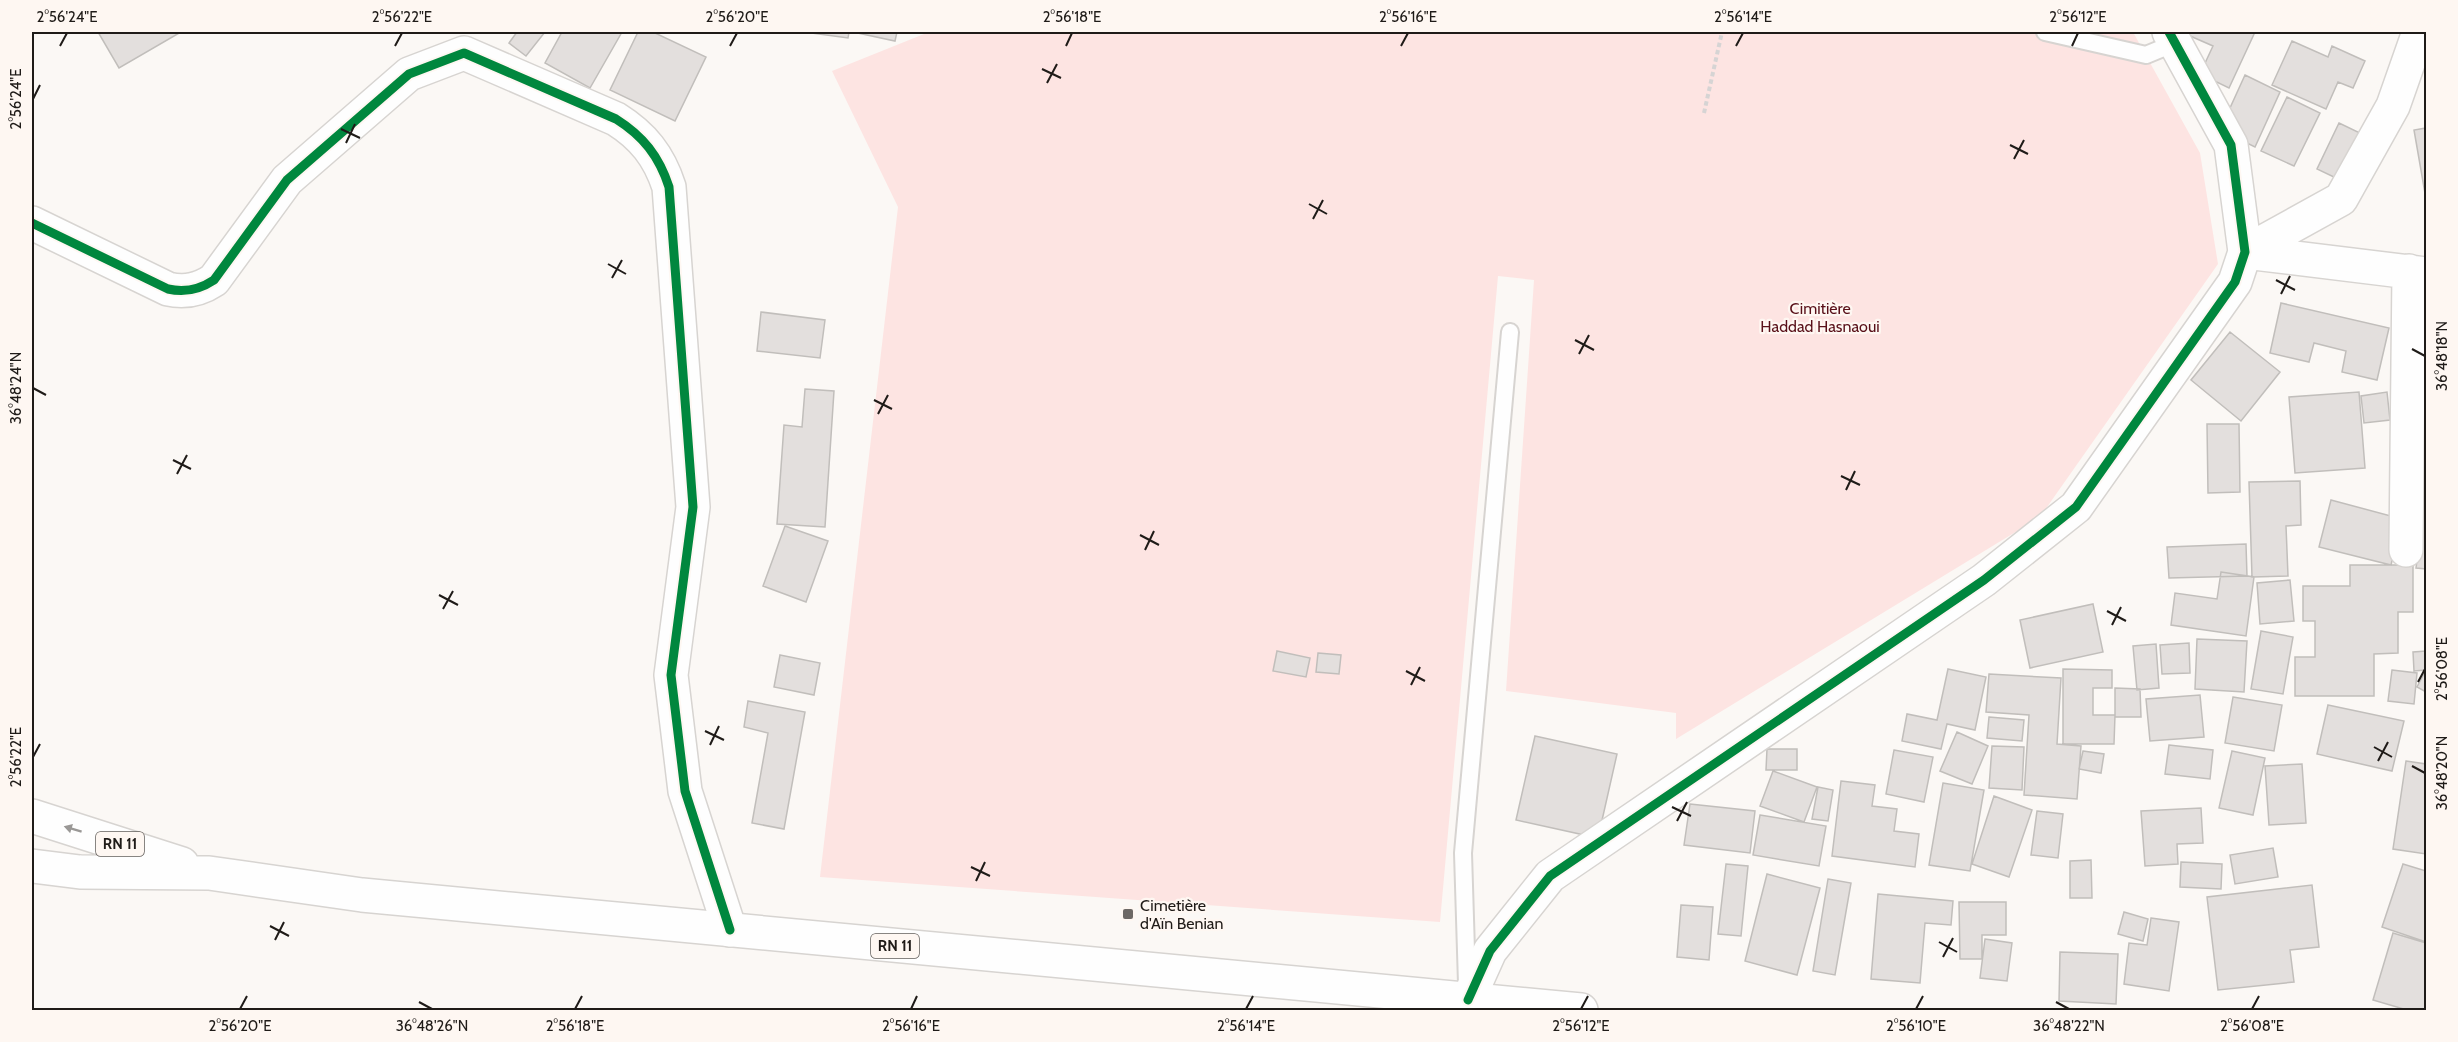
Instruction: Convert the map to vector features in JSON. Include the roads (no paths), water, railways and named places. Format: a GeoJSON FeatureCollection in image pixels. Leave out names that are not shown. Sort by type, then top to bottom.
{"type":"FeatureCollection","features":[{"type":"Feature","properties":{"kind":"street"},"geometry":{"type":"LineString","coordinates":[[2245,252],[2342,199],[2393,106],[2419,32]]}},
{"type":"Feature","properties":{"kind":"street"},"geometry":{"type":"LineString","coordinates":[[1468,1000],[1490,951],[1550,876],[1984,580],[2076,507],[2235,282],[2245,252],[2231,145],[2172,37]]}},
{"type":"Feature","properties":{"kind":"street"},"geometry":{"type":"LineString","coordinates":[[32,223],[168,289],[178,291],[197,289],[214,280],[287,180],[409,74],[456,42],[616,119],[635,131],[650,147],[662,166],[669,187],[693,507],[671,675],[685,791],[730,930]]}},
{"type":"Feature","properties":{"kind":"street"},"geometry":{"type":"LineString","coordinates":[[2245,252],[2418,272],[2406,550]]}},
{"type":"Feature","properties":{"kind":"street","name":"RN 11"},"geometry":{"type":"LineString","coordinates":[[32,816],[209,873]]}},
{"type":"Feature","properties":{"kind":"street","name":"RN 11"},"geometry":{"type":"LineString","coordinates":[[32,866],[80,872],[209,873],[362,895],[1581,1011]]}},
{"type":"Feature","properties":{"kind":"lane"},"geometry":{"type":"LineString","coordinates":[[2045,32],[2146,55],[2172,37]]}},
{"type":"Feature","properties":{"kind":"lane"},"geometry":{"type":"LineString","coordinates":[[1468,1000],[1462,853],[1510,332]]}},
{"type":"Feature","properties":{"kind":"place","name":"Cimetière d'Aïn Benian"},"geometry":{"type":"Point","coordinates":[1128,914]}},
{"type":"Feature","properties":{"kind":"park label","name":"Cimitière Haddad Hasnaoui"},"geometry":{"type":"Point","coordinates":[1820,317]}}]}
